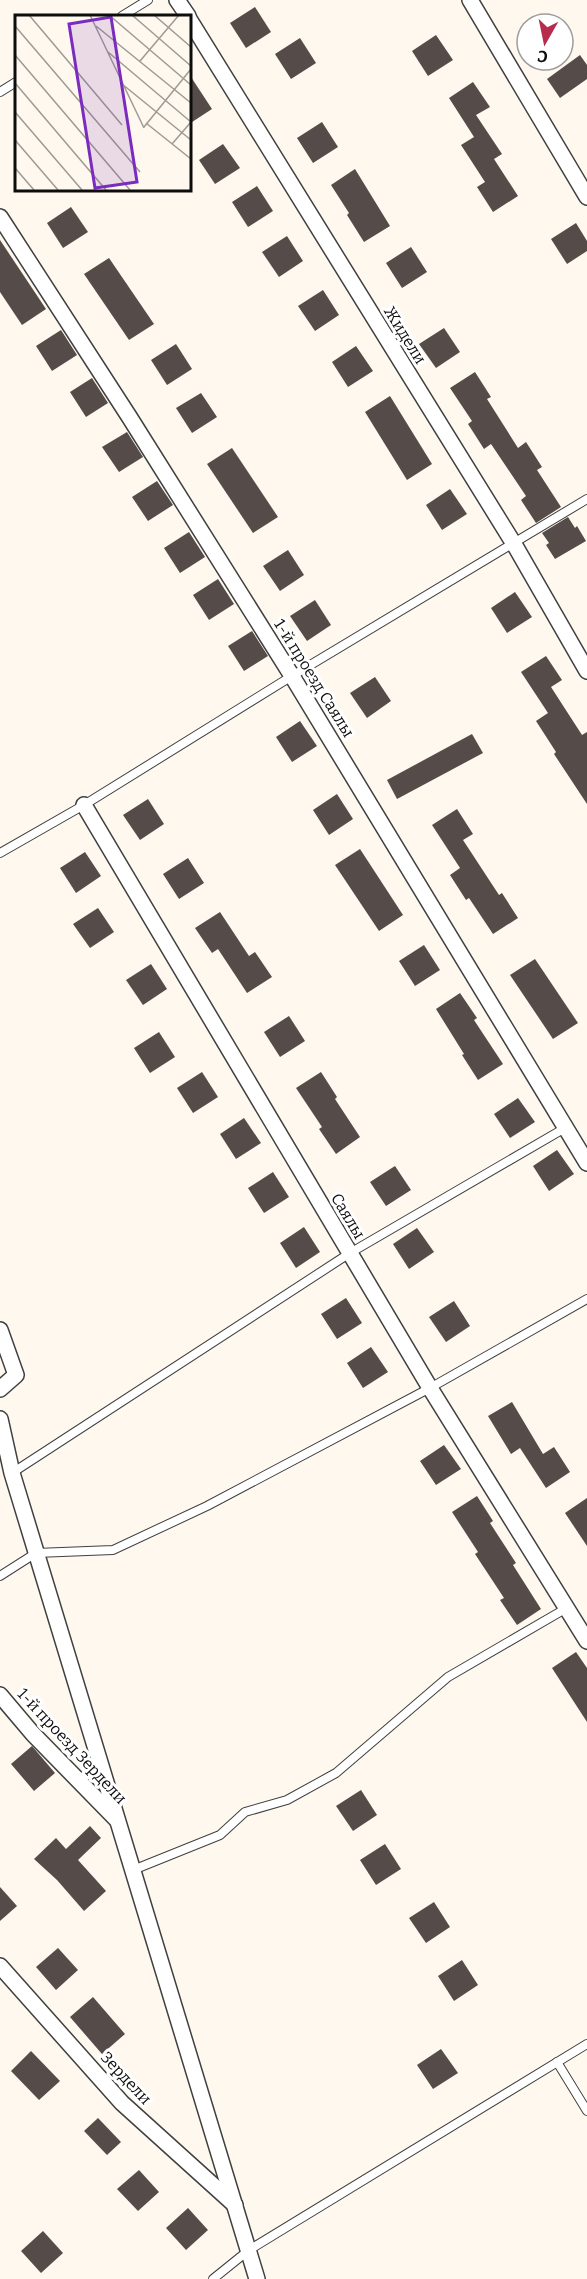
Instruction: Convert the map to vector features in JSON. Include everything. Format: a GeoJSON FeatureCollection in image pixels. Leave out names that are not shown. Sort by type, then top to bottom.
{"type":"FeatureCollection","features":[{"type":"Feature","properties":{"kind":"street","name":"Жидели"},"geometry":{"type":"LineString","coordinates":[[177,0],[186,15]]}},
{"type":"Feature","properties":{"kind":"street"},"geometry":{"type":"LineString","coordinates":[[470,0],[587,197]]}},
{"type":"Feature","properties":{"kind":"street","name":"Жидели"},"geometry":{"type":"LineString","coordinates":[[190,21],[514,544],[587,671]]}},
{"type":"Feature","properties":{"kind":"street","name":"1-й проезд Саялы"},"geometry":{"type":"LineString","coordinates":[[0,217],[111,388],[292,676],[587,1163]]}},
{"type":"Feature","properties":{"kind":"street","name":"Саялы"},"geometry":{"type":"LineString","coordinates":[[84,805],[430,1388],[587,1641]]}},
{"type":"Feature","properties":{"kind":"street"},"geometry":{"type":"LineString","coordinates":[[0,1330],[16,1375]]}},
{"type":"Feature","properties":{"kind":"street"},"geometry":{"type":"LineString","coordinates":[[0,1357],[16,1375]]}},
{"type":"Feature","properties":{"kind":"street"},"geometry":{"type":"LineString","coordinates":[[0,1389],[16,1375]]}},
{"type":"Feature","properties":{"kind":"street"},"geometry":{"type":"LineString","coordinates":[[0,1419],[12,1473],[258,2279]]}},
{"type":"Feature","properties":{"kind":"street","name":"1-й проезд Зердели"},"geometry":{"type":"LineString","coordinates":[[0,1695],[33,1734],[118,1822]]}},
{"type":"Feature","properties":{"kind":"street","name":"Зердели"},"geometry":{"type":"LineString","coordinates":[[0,1966],[122,2103],[235,2205]]}},
{"type":"Feature","properties":{"kind":"lane"},"geometry":{"type":"LineString","coordinates":[[124,15],[148,0]]}},
{"type":"Feature","properties":{"kind":"lane"},"geometry":{"type":"LineString","coordinates":[[0,92],[15,83]]}},
{"type":"Feature","properties":{"kind":"lane"},"geometry":{"type":"LineString","coordinates":[[0,853],[84,805],[292,676],[587,499]]}},
{"type":"Feature","properties":{"kind":"lane"},"geometry":{"type":"LineString","coordinates":[[12,1473],[350,1253],[565,1128]]}},
{"type":"Feature","properties":{"kind":"lane"},"geometry":{"type":"LineString","coordinates":[[0,1576],[36,1553],[113,1550],[207,1506],[430,1388],[587,1299]]}},
{"type":"Feature","properties":{"kind":"lane"},"geometry":{"type":"LineString","coordinates":[[133,1870],[220,1835],[245,1812],[287,1800],[336,1773],[448,1677],[565,1608]]}},
{"type":"Feature","properties":{"kind":"lane"},"geometry":{"type":"LineString","coordinates":[[213,2279],[249,2250],[587,2044]]}},
{"type":"Feature","properties":{"kind":"lane"},"geometry":{"type":"LineString","coordinates":[[556,2061],[587,2111]]}},
{"type":"Feature","properties":{"kind":"building"},"geometry":{"type":"Polygon","coordinates":[[[255,7],[271,32],[246,48],[230,23],[255,7]]]}},
{"type":"Feature","properties":{"kind":"building"},"geometry":{"type":"Polygon","coordinates":[[[436,35],[453,60],[428,76],[412,51],[436,35]]]}},
{"type":"Feature","properties":{"kind":"building"},"geometry":{"type":"Polygon","coordinates":[[[300,38],[316,63],[291,79],[275,54],[300,38]]]}},
{"type":"Feature","properties":{"kind":"building"},"geometry":{"type":"Polygon","coordinates":[[[580,55],[587,65],[587,79],[560,98],[547,79],[557,72],[575,72],[575,59],[580,55]]]}},
{"type":"Feature","properties":{"kind":"building"},"geometry":{"type":"Polygon","coordinates":[[[190,76],[212,109],[190,123],[190,76]]]}},
{"type":"Feature","properties":{"kind":"building"},"geometry":{"type":"Polygon","coordinates":[[[473,82],[490,107],[476,115],[502,154],[494,159],[518,196],[493,212],[477,187],[485,182],[461,145],[474,137],[449,98],[473,82]]]}},
{"type":"Feature","properties":{"kind":"building"},"geometry":{"type":"Polygon","coordinates":[[[322,122],[338,147],[313,163],[297,138],[322,122]]]}},
{"type":"Feature","properties":{"kind":"building"},"geometry":{"type":"Polygon","coordinates":[[[223,144],[240,168],[215,184],[199,160],[223,144]]]}},
{"type":"Feature","properties":{"kind":"building"},"geometry":{"type":"Polygon","coordinates":[[[355,169],[390,226],[364,242],[331,185],[355,169]]]}},
{"type":"Feature","properties":{"kind":"building"},"geometry":{"type":"Polygon","coordinates":[[[257,186],[273,211],[248,227],[232,202],[257,186]]]}},
{"type":"Feature","properties":{"kind":"building"},"geometry":{"type":"Polygon","coordinates":[[[71,207],[88,232],[63,248],[47,223],[71,207]]]}},
{"type":"Feature","properties":{"kind":"building"},"geometry":{"type":"Polygon","coordinates":[[[576,223],[587,241],[587,251],[567,264],[551,239],[576,223]]]}},
{"type":"Feature","properties":{"kind":"building"},"geometry":{"type":"Polygon","coordinates":[[[287,236],[303,261],[279,277],[262,252],[287,236]]]}},
{"type":"Feature","properties":{"kind":"building"},"geometry":{"type":"Polygon","coordinates":[[[0,240],[46,309],[22,325],[0,292],[0,240]]]}},
{"type":"Feature","properties":{"kind":"building"},"geometry":{"type":"Polygon","coordinates":[[[411,247],[427,272],[402,288],[386,263],[411,247]]]}},
{"type":"Feature","properties":{"kind":"building"},"geometry":{"type":"Polygon","coordinates":[[[109,258],[154,324],[129,340],[84,274],[109,258]]]}},
{"type":"Feature","properties":{"kind":"building"},"geometry":{"type":"Polygon","coordinates":[[[323,290],[339,315],[315,331],[298,306],[323,290]]]}},
{"type":"Feature","properties":{"kind":"building"},"geometry":{"type":"Polygon","coordinates":[[[444,328],[460,352],[436,368],[419,344],[444,328]]]}},
{"type":"Feature","properties":{"kind":"building"},"geometry":{"type":"Polygon","coordinates":[[[61,330],[77,355],[52,371],[36,346],[61,330]]]}},
{"type":"Feature","properties":{"kind":"building"},"geometry":{"type":"Polygon","coordinates":[[[176,344],[192,369],[167,385],[151,360],[176,344]]]}},
{"type":"Feature","properties":{"kind":"building"},"geometry":{"type":"Polygon","coordinates":[[[356,346],[373,371],[348,387],[332,362],[356,346]]]}},
{"type":"Feature","properties":{"kind":"building"},"geometry":{"type":"Polygon","coordinates":[[[475,372],[491,397],[487,399],[518,448],[526,442],[542,467],[537,470],[561,507],[536,523],[521,500],[526,496],[491,444],[484,449],[468,424],[472,421],[450,388],[475,372]]]}},
{"type":"Feature","properties":{"kind":"building"},"geometry":{"type":"Polygon","coordinates":[[[92,378],[108,403],[86,417],[70,392],[92,378]]]}},
{"type":"Feature","properties":{"kind":"building"},"geometry":{"type":"Polygon","coordinates":[[[201,393],[217,417],[192,433],[176,408],[201,393]]]}},
{"type":"Feature","properties":{"kind":"building"},"geometry":{"type":"Polygon","coordinates":[[[390,396],[432,464],[407,480],[365,412],[390,396]]]}},
{"type":"Feature","properties":{"kind":"building"},"geometry":{"type":"Polygon","coordinates":[[[127,432],[143,457],[119,472],[102,447],[127,432]]]}},
{"type":"Feature","properties":{"kind":"building"},"geometry":{"type":"Polygon","coordinates":[[[232,448],[278,517],[253,533],[207,464],[232,448]]]}},
{"type":"Feature","properties":{"kind":"building"},"geometry":{"type":"Polygon","coordinates":[[[157,481],[173,505],[148,521],[132,497],[157,481]]]}},
{"type":"Feature","properties":{"kind":"building"},"geometry":{"type":"Polygon","coordinates":[[[450,489],[467,514],[442,530],[426,505],[450,489]]]}},
{"type":"Feature","properties":{"kind":"building"},"geometry":{"type":"Polygon","coordinates":[[[568,517],[586,541],[555,559],[542,533],[568,517]]]}},
{"type":"Feature","properties":{"kind":"building"},"geometry":{"type":"Polygon","coordinates":[[[189,532],[205,557],[180,573],[164,548],[189,532]]]}},
{"type":"Feature","properties":{"kind":"building"},"geometry":{"type":"Polygon","coordinates":[[[288,550],[304,575],[280,591],[263,566],[288,550]]]}},
{"type":"Feature","properties":{"kind":"building"},"geometry":{"type":"Polygon","coordinates":[[[218,579],[234,604],[209,620],[193,595],[218,579]]]}},
{"type":"Feature","properties":{"kind":"building"},"geometry":{"type":"Polygon","coordinates":[[[515,592],[532,617],[507,633],[491,608],[515,592]]]}},
{"type":"Feature","properties":{"kind":"building"},"geometry":{"type":"Polygon","coordinates":[[[315,600],[331,625],[307,641],[290,616],[315,600]]]}},
{"type":"Feature","properties":{"kind":"building"},"geometry":{"type":"Polygon","coordinates":[[[252,631],[268,656],[244,671],[228,646],[252,631]]]}},
{"type":"Feature","properties":{"kind":"building"},"geometry":{"type":"Polygon","coordinates":[[[546,656],[562,680],[551,687],[582,735],[587,732],[587,804],[554,754],[556,752],[536,721],[548,713],[521,672],[546,656]]]}},
{"type":"Feature","properties":{"kind":"building"},"geometry":{"type":"Polygon","coordinates":[[[375,677],[391,701],[367,718],[350,693],[375,677]]]}},
{"type":"Feature","properties":{"kind":"building"},"geometry":{"type":"Polygon","coordinates":[[[300,721],[317,746],[292,762],[276,737],[300,721]]]}},
{"type":"Feature","properties":{"kind":"building"},"geometry":{"type":"Polygon","coordinates":[[[472,734],[483,753],[397,799],[387,780],[472,734]]]}},
{"type":"Feature","properties":{"kind":"building"},"geometry":{"type":"Polygon","coordinates":[[[337,794],[353,819],[329,835],[313,810],[337,794]]]}},
{"type":"Feature","properties":{"kind":"building"},"geometry":{"type":"Polygon","coordinates":[[[148,799],[164,824],[140,840],[123,815],[148,799]]]}},
{"type":"Feature","properties":{"kind":"building"},"geometry":{"type":"Polygon","coordinates":[[[457,809],[473,834],[463,840],[499,895],[502,893],[518,918],[493,934],[469,898],[466,900],[450,875],[460,868],[432,825],[457,809]]]}},
{"type":"Feature","properties":{"kind":"building"},"geometry":{"type":"Polygon","coordinates":[[[360,849],[403,915],[379,931],[335,865],[360,849]]]}},
{"type":"Feature","properties":{"kind":"building"},"geometry":{"type":"Polygon","coordinates":[[[85,852],[101,876],[76,893],[60,868],[85,852]]]}},
{"type":"Feature","properties":{"kind":"building"},"geometry":{"type":"Polygon","coordinates":[[[188,858],[204,883],[179,899],[163,874],[188,858]]]}},
{"type":"Feature","properties":{"kind":"building"},"geometry":{"type":"Polygon","coordinates":[[[98,908],[114,932],[90,948],[73,924],[98,908]]]}},
{"type":"Feature","properties":{"kind":"building"},"geometry":{"type":"Polygon","coordinates":[[[220,912],[249,956],[255,952],[272,977],[247,993],[218,949],[212,953],[195,928],[220,912]]]}},
{"type":"Feature","properties":{"kind":"building"},"geometry":{"type":"Polygon","coordinates":[[[424,945],[440,970],[415,986],[399,961],[424,945]]]}},
{"type":"Feature","properties":{"kind":"building"},"geometry":{"type":"Polygon","coordinates":[[[535,959],[578,1023],[553,1039],[510,975],[535,959]]]}},
{"type":"Feature","properties":{"kind":"building"},"geometry":{"type":"Polygon","coordinates":[[[151,964],[167,989],[143,1005],[126,980],[151,964]]]}},
{"type":"Feature","properties":{"kind":"building"},"geometry":{"type":"Polygon","coordinates":[[[460,993],[477,1018],[474,1020],[503,1064],[478,1080],[436,1009],[460,993]]]}},
{"type":"Feature","properties":{"kind":"building"},"geometry":{"type":"Polygon","coordinates":[[[289,1016],[305,1041],[280,1057],[264,1032],[289,1016]]]}},
{"type":"Feature","properties":{"kind":"building"},"geometry":{"type":"Polygon","coordinates":[[[159,1032],[175,1057],[150,1073],[134,1048],[159,1032]]]}},
{"type":"Feature","properties":{"kind":"building"},"geometry":{"type":"Polygon","coordinates":[[[202,1072],[218,1097],[193,1113],[177,1088],[202,1072]]]}},
{"type":"Feature","properties":{"kind":"building"},"geometry":{"type":"Polygon","coordinates":[[[321,1072],[337,1097],[335,1099],[360,1137],[336,1154],[319,1129],[322,1127],[296,1088],[321,1072]]]}},
{"type":"Feature","properties":{"kind":"building"},"geometry":{"type":"Polygon","coordinates":[[[518,1098],[535,1122],[510,1138],[494,1114],[518,1098]]]}},
{"type":"Feature","properties":{"kind":"building"},"geometry":{"type":"Polygon","coordinates":[[[244,1118],[261,1143],[236,1159],[220,1134],[244,1118]]]}},
{"type":"Feature","properties":{"kind":"building"},"geometry":{"type":"Polygon","coordinates":[[[557,1150],[574,1174],[549,1191],[533,1166],[557,1150]]]}},
{"type":"Feature","properties":{"kind":"building"},"geometry":{"type":"Polygon","coordinates":[[[395,1166],[411,1190],[386,1206],[370,1182],[395,1166]]]}},
{"type":"Feature","properties":{"kind":"building"},"geometry":{"type":"Polygon","coordinates":[[[273,1172],[289,1197],[264,1213],[248,1188],[273,1172]]]}},
{"type":"Feature","properties":{"kind":"building"},"geometry":{"type":"Polygon","coordinates":[[[304,1227],[320,1252],[296,1268],[280,1243],[304,1227]]]}},
{"type":"Feature","properties":{"kind":"building"},"geometry":{"type":"Polygon","coordinates":[[[417,1228],[434,1252],[409,1269],[393,1244],[417,1228]]]}},
{"type":"Feature","properties":{"kind":"building"},"geometry":{"type":"Polygon","coordinates":[[[346,1298],[362,1323],[337,1339],[321,1314],[346,1298]]]}},
{"type":"Feature","properties":{"kind":"building"},"geometry":{"type":"Polygon","coordinates":[[[454,1301],[470,1326],[446,1342],[429,1317],[454,1301]]]}},
{"type":"Feature","properties":{"kind":"building"},"geometry":{"type":"Polygon","coordinates":[[[371,1347],[388,1372],[363,1388],[347,1363],[371,1347]]]}},
{"type":"Feature","properties":{"kind":"building"},"geometry":{"type":"Polygon","coordinates":[[[512,1402],[543,1454],[554,1447],[570,1472],[546,1488],[520,1448],[511,1454],[488,1416],[512,1402]]]}},
{"type":"Feature","properties":{"kind":"building"},"geometry":{"type":"Polygon","coordinates":[[[444,1445],[461,1469],[436,1485],[420,1461],[444,1445]]]}},
{"type":"Feature","properties":{"kind":"building"},"geometry":{"type":"Polygon","coordinates":[[[477,1496],[493,1521],[490,1523],[516,1563],[513,1565],[541,1609],[517,1625],[500,1600],[504,1598],[475,1554],[478,1552],[452,1512],[477,1496]]]}},
{"type":"Feature","properties":{"kind":"building"},"geometry":{"type":"Polygon","coordinates":[[[587,1498],[587,1546],[565,1513],[587,1498]]]}},
{"type":"Feature","properties":{"kind":"building"},"geometry":{"type":"Polygon","coordinates":[[[576,1652],[587,1668],[587,1722],[552,1668],[576,1652]]]}},
{"type":"Feature","properties":{"kind":"building"},"geometry":{"type":"Polygon","coordinates":[[[32,1746],[55,1773],[34,1791],[11,1764],[32,1746]]]}},
{"type":"Feature","properties":{"kind":"building"},"geometry":{"type":"Polygon","coordinates":[[[361,1790],[377,1815],[353,1831],[336,1806],[361,1790]]]}},
{"type":"Feature","properties":{"kind":"building"},"geometry":{"type":"Polygon","coordinates":[[[90,1826],[101,1838],[78,1860],[106,1891],[84,1911],[57,1880],[34,1859],[56,1838],[66,1849],[90,1826]]]}},
{"type":"Feature","properties":{"kind":"building"},"geometry":{"type":"Polygon","coordinates":[[[385,1844],[401,1869],[376,1885],[360,1860],[385,1844]]]}},
{"type":"Feature","properties":{"kind":"building"},"geometry":{"type":"Polygon","coordinates":[[[0,1887],[17,1906],[0,1921],[0,1887]]]}},
{"type":"Feature","properties":{"kind":"building"},"geometry":{"type":"Polygon","coordinates":[[[434,1902],[450,1927],[426,1943],[409,1918],[434,1902]]]}},
{"type":"Feature","properties":{"kind":"building"},"geometry":{"type":"Polygon","coordinates":[[[58,1948],[78,1970],[56,1990],[36,1967],[58,1948]]]}},
{"type":"Feature","properties":{"kind":"building"},"geometry":{"type":"Polygon","coordinates":[[[462,1960],[478,1985],[454,2001],[438,1976],[462,1960]]]}},
{"type":"Feature","properties":{"kind":"building"},"geometry":{"type":"Polygon","coordinates":[[[93,1997],[125,2034],[102,2054],[70,2017],[93,1997]]]}},
{"type":"Feature","properties":{"kind":"building"},"geometry":{"type":"Polygon","coordinates":[[[441,2049],[458,2073],[433,2089],[417,2065],[441,2049]]]}},
{"type":"Feature","properties":{"kind":"building"},"geometry":{"type":"Polygon","coordinates":[[[31,2051],[60,2081],[39,2100],[11,2071],[31,2051]]]}},
{"type":"Feature","properties":{"kind":"building"},"geometry":{"type":"Polygon","coordinates":[[[98,2118],[121,2142],[107,2155],[84,2131],[98,2118]]]}},
{"type":"Feature","properties":{"kind":"building"},"geometry":{"type":"Polygon","coordinates":[[[139,2170],[159,2192],[138,2211],[117,2189],[139,2170]]]}},
{"type":"Feature","properties":{"kind":"building"},"geometry":{"type":"Polygon","coordinates":[[[188,2208],[208,2230],[186,2250],[166,2228],[188,2208]]]}},
{"type":"Feature","properties":{"kind":"building"},"geometry":{"type":"Polygon","coordinates":[[[43,2231],[63,2253],[41,2273],[21,2251],[43,2231]]]}}]}
